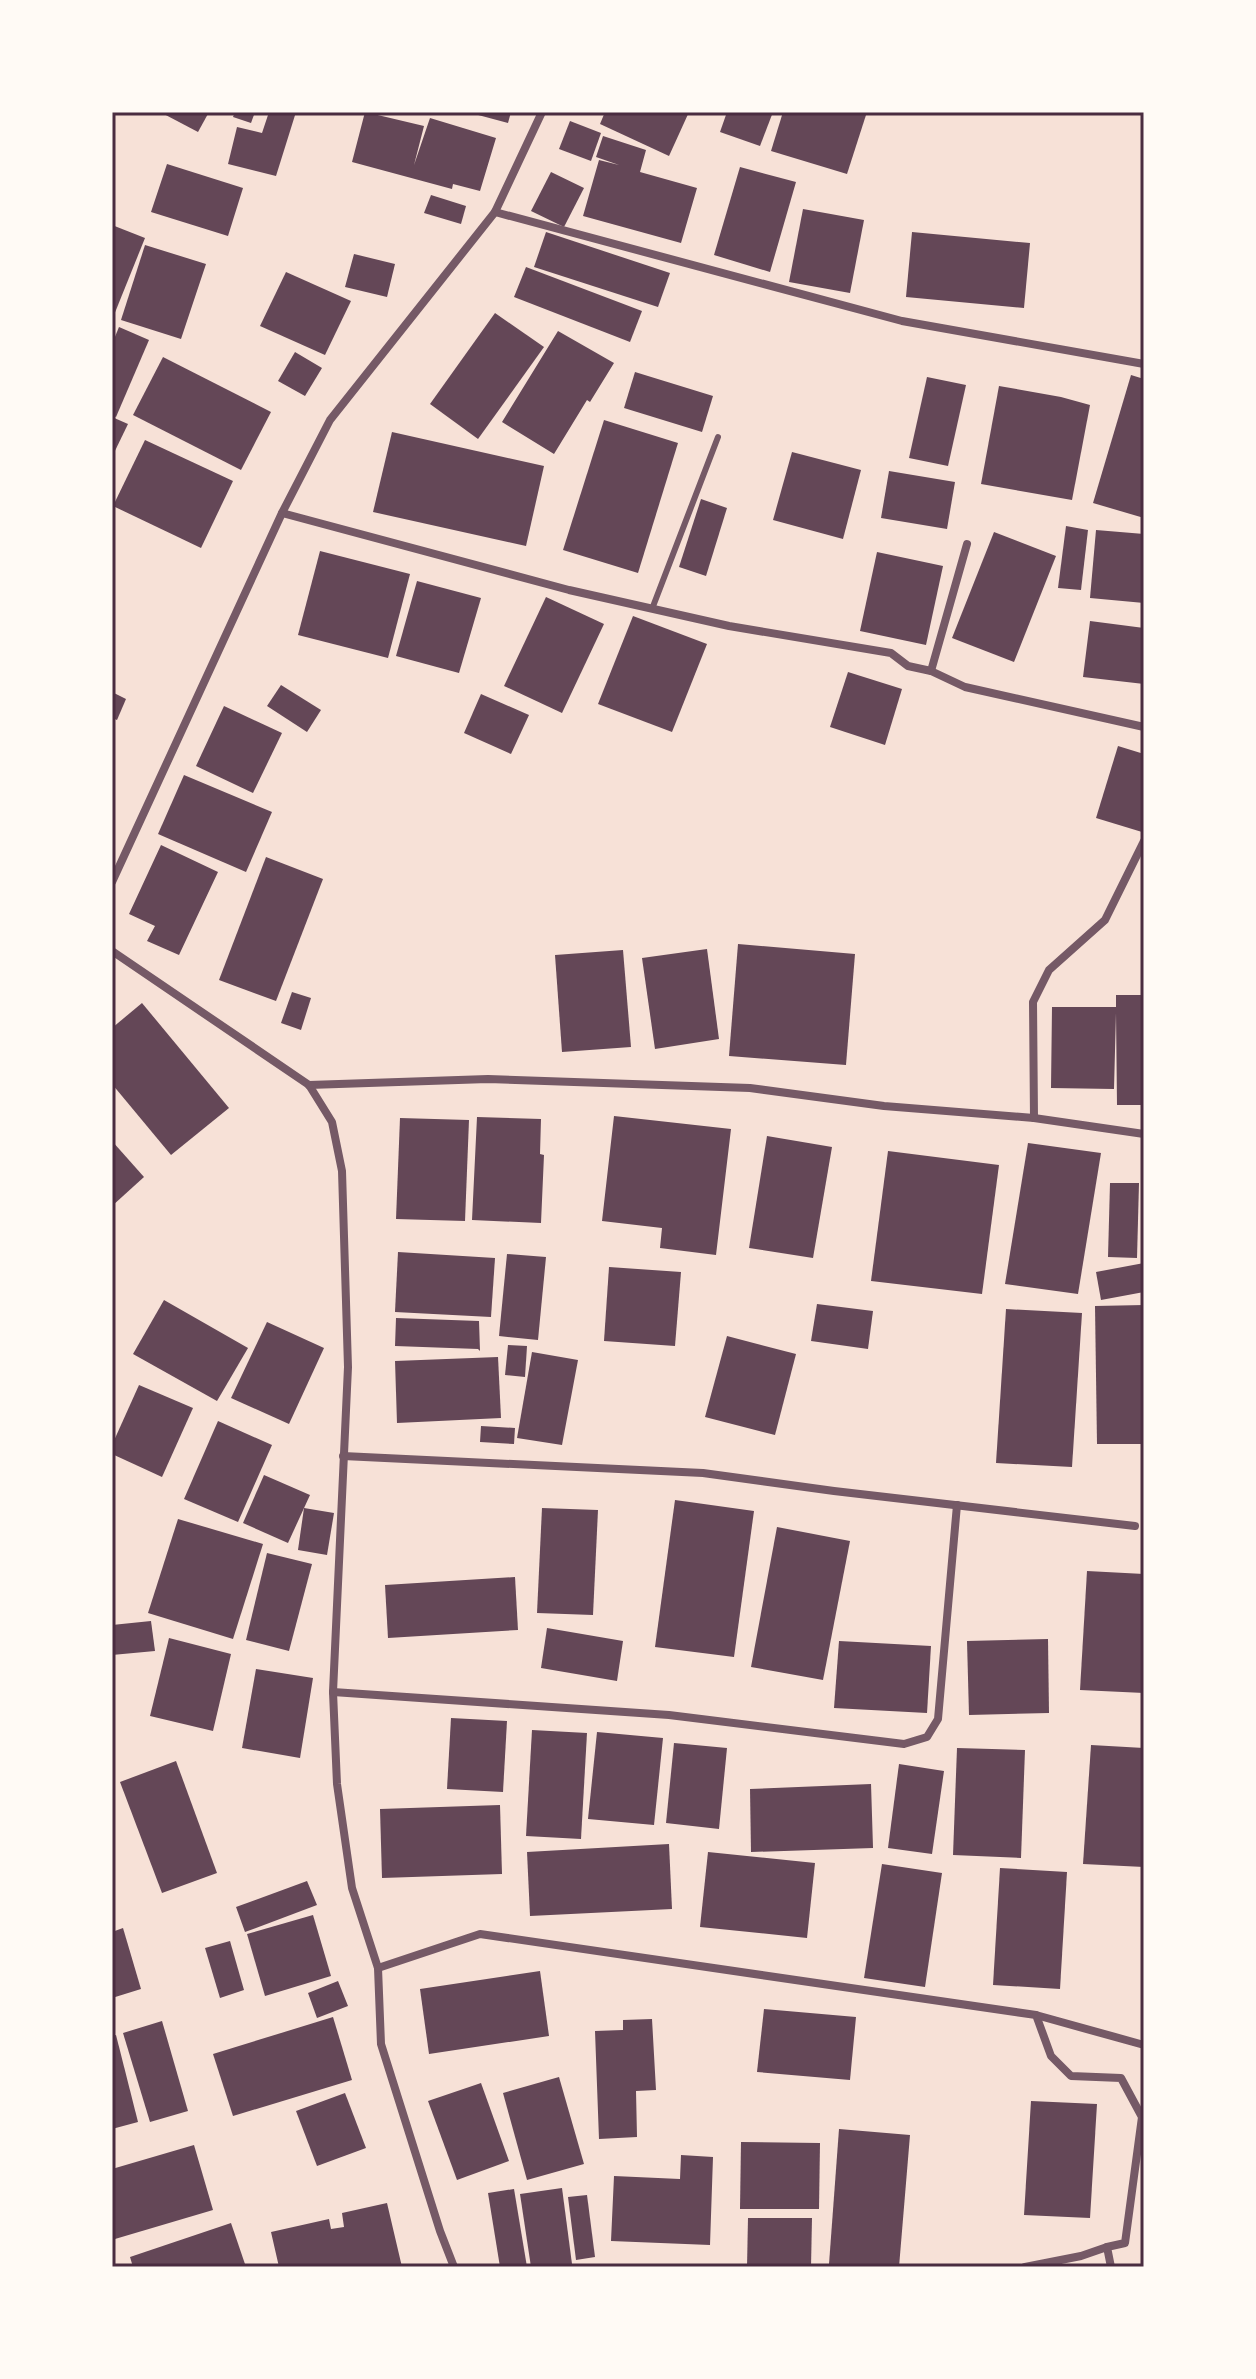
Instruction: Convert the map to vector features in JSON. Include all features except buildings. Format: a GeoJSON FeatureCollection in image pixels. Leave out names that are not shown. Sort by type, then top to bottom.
{"type":"FeatureCollection","features":[{"type":"Feature","properties":{"kind":"street"},"geometry":{"type":"LineString","coordinates":[[112,882],[282,513],[330,420],[495,212],[542,112]]}},
{"type":"Feature","properties":{"kind":"street"},"geometry":{"type":"LineString","coordinates":[[495,212],[902,321],[1144,364]]}},
{"type":"Feature","properties":{"kind":"street"},"geometry":{"type":"LineString","coordinates":[[282,513],[569,590],[729,626],[891,653],[908,666],[931,671],[965,687],[1144,727]]}},
{"type":"Feature","properties":{"kind":"street"},"geometry":{"type":"LineString","coordinates":[[931,671],[967,544]]}},
{"type":"Feature","properties":{"kind":"street"},"geometry":{"type":"LineString","coordinates":[[1034,1118],[1033,1002],[1049,970],[1105,920],[1144,841]]}},
{"type":"Feature","properties":{"kind":"street"},"geometry":{"type":"LineString","coordinates":[[112,951],[309,1085],[332,1122],[342,1171],[348,1367],[333,1692],[337,1784],[352,1888],[378,1968],[381,2044],[454,2267]]}},
{"type":"Feature","properties":{"kind":"street"},"geometry":{"type":"LineString","coordinates":[[309,1085],[488,1079],[750,1088],[884,1106],[1034,1118],[1144,1134]]}},
{"type":"Feature","properties":{"kind":"street"},"geometry":{"type":"LineString","coordinates":[[343,1456],[703,1473],[1135,1526]]}},
{"type":"Feature","properties":{"kind":"street"},"geometry":{"type":"LineString","coordinates":[[333,1692],[669,1715],[904,1744],[927,1737],[938,1719],[957,1505]]}},
{"type":"Feature","properties":{"kind":"street"},"geometry":{"type":"LineString","coordinates":[[378,1968],[480,1934],[1036,2015],[1144,2045]]}},
{"type":"Feature","properties":{"kind":"street"},"geometry":{"type":"LineString","coordinates":[[1025,2267],[1125,2243],[1142,2117],[1121,2078],[1071,2076],[1051,2056],[1036,2015]]}},
{"type":"Feature","properties":{"kind":"street"},"geometry":{"type":"LineString","coordinates":[[1107,2247],[1111,2267]]}},
{"type":"Feature","properties":{"kind":"lane"},"geometry":{"type":"LineString","coordinates":[[652,609],[718,437]]}}]}
